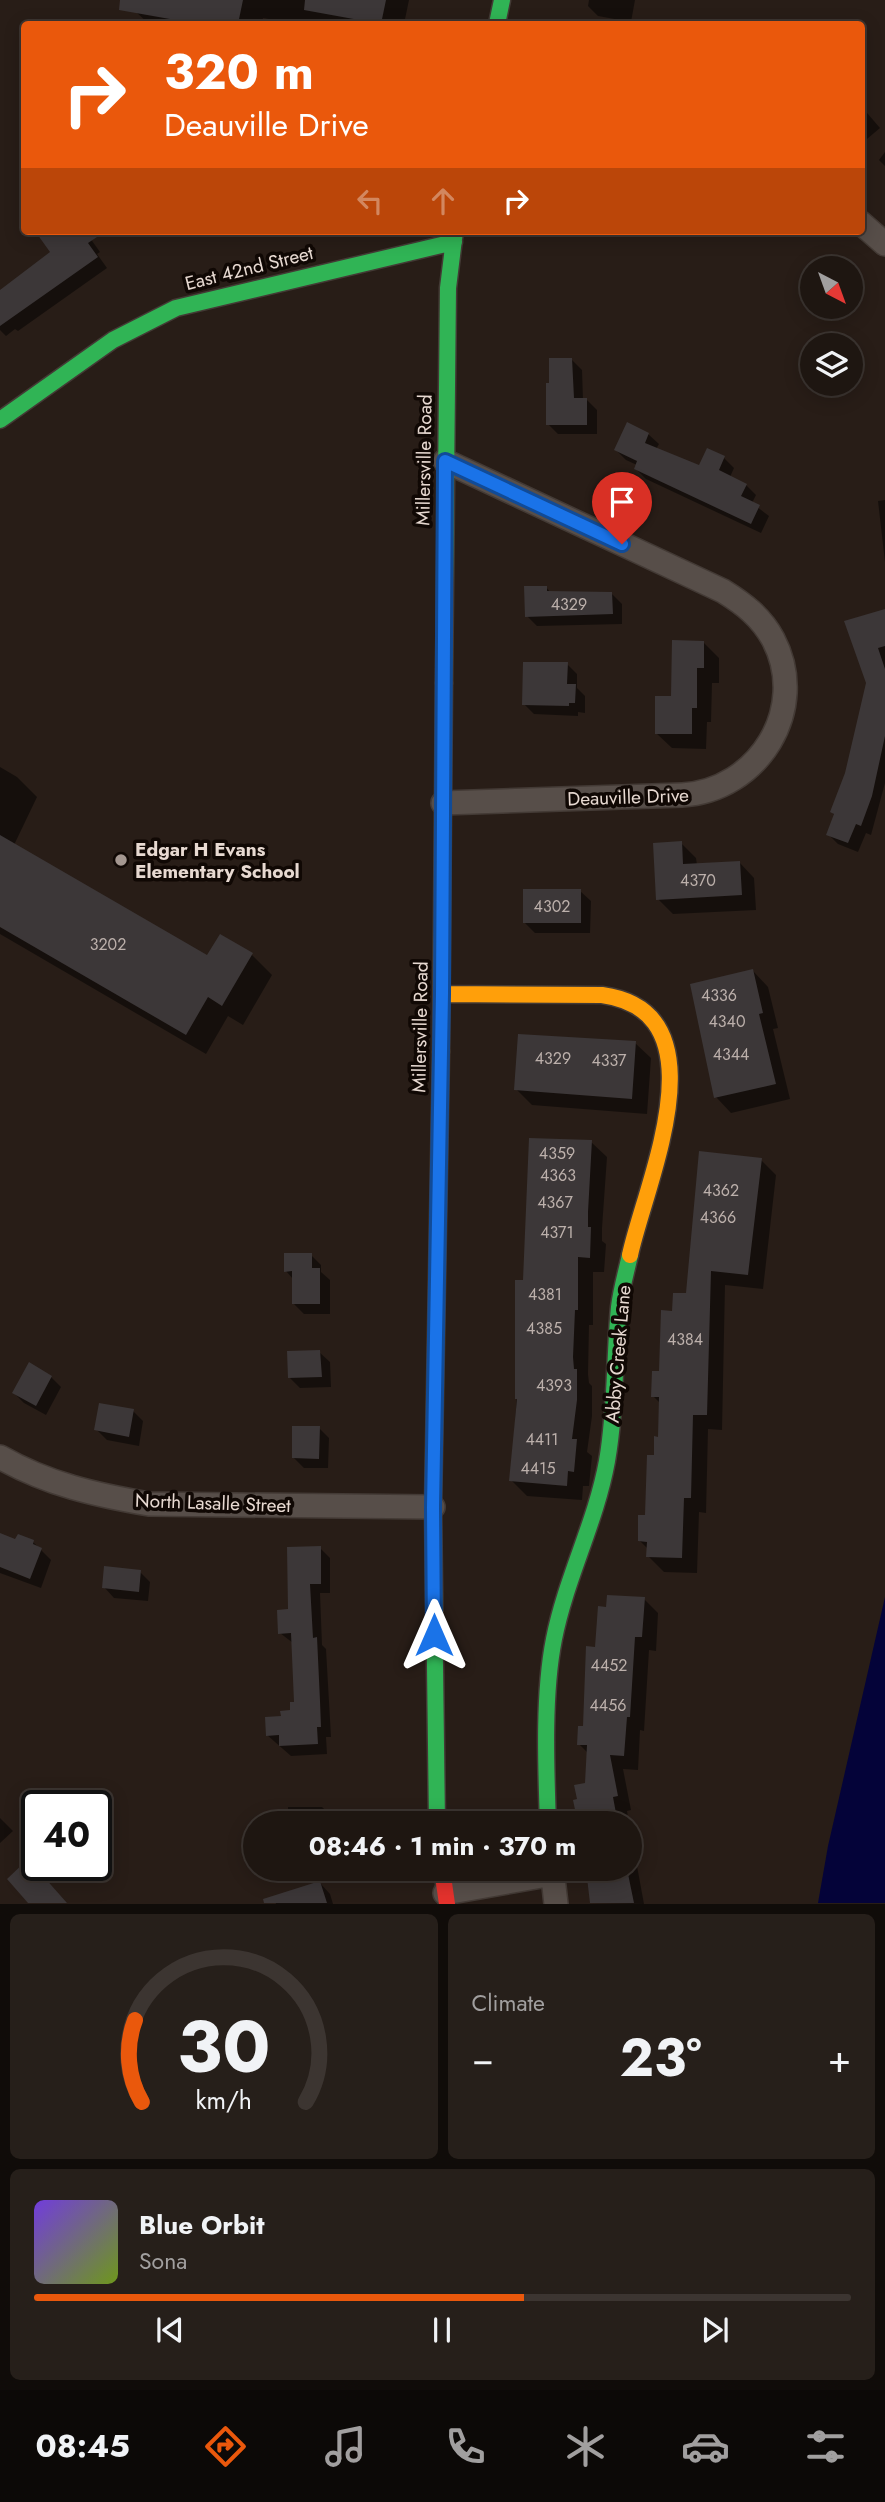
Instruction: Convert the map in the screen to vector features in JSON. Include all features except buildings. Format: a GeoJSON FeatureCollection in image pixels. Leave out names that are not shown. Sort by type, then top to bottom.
{"type":"FeatureCollection","features":[{"type":"Feature","properties":{"kind":"street"},"geometry":{"type":"LineString","coordinates":[[498,21],[502,0]]}},
{"type":"Feature","properties":{"kind":"street"},"geometry":{"type":"LineString","coordinates":[[865,226],[885,244]]}},
{"type":"Feature","properties":{"kind":"street","name":"East 42nd Street"},"geometry":{"type":"LineString","coordinates":[[0,420],[113,340],[176,308],[454,237]]}},
{"type":"Feature","properties":{"kind":"street","name":"Millersville Road"},"geometry":{"type":"LineString","coordinates":[[437,1811],[433,1507],[442,994],[445,461],[448,288],[454,237]]}},
{"type":"Feature","properties":{"kind":"street","name":"Deauville Drive"},"geometry":{"type":"LineString","coordinates":[[443,803],[705,792],[745,772],[761,756],[779,727],[785,693],[778,649],[766,628],[743,604],[723,591],[445,461]]}},
{"type":"Feature","properties":{"kind":"street","name":"Abby Creek Lane"},"geometry":{"type":"LineString","coordinates":[[442,994],[602,995],[624,999],[638,1006],[655,1022],[667,1053],[670,1101],[667,1129],[636,1228],[623,1283],[614,1408],[606,1465],[588,1534],[564,1599],[552,1655],[548,1702],[548,1811]]}},
{"type":"Feature","properties":{"kind":"street","name":"North Lasalle Street"},"geometry":{"type":"LineString","coordinates":[[0,1457],[28,1472],[71,1488],[149,1504],[433,1507]]}},
{"type":"Feature","properties":{"kind":"street"},"geometry":{"type":"LineString","coordinates":[[446,1898],[513,1881]]}},
{"type":"Feature","properties":{"kind":"street"},"geometry":{"type":"LineString","coordinates":[[553,1881],[556,1903]]}},
{"type":"Feature","properties":{"kind":"shaded area"},"geometry":{"type":"Polygon","coordinates":[[[885,1597],[885,1903],[818,1903],[828,1846],[885,1597]]]}},
{"type":"Feature","properties":{"kind":"traffic: fast"},"geometry":{"type":"LineString","coordinates":[[498,21],[502,0]]}},
{"type":"Feature","properties":{"kind":"traffic: fast"},"geometry":{"type":"LineString","coordinates":[[444,683],[448,288],[455,235]]}},
{"type":"Feature","properties":{"kind":"traffic: fast"},"geometry":{"type":"LineString","coordinates":[[0,420],[113,340],[176,308],[454,242]]}},
{"type":"Feature","properties":{"kind":"traffic: fast"},"geometry":{"type":"LineString","coordinates":[[437,1811],[433,1507],[441,1052]]}},
{"type":"Feature","properties":{"kind":"traffic: fast"},"geometry":{"type":"LineString","coordinates":[[548,1811],[546,1731],[548,1683],[554,1639],[559,1616],[596,1506],[607,1461],[619,1307],[630,1255]]}},
{"type":"Feature","properties":{"kind":"traffic: slow"},"geometry":{"type":"LineString","coordinates":[[441,1052],[444,683]]}},
{"type":"Feature","properties":{"kind":"traffic: slow"},"geometry":{"type":"LineString","coordinates":[[442,994],[602,995],[639,1008],[661,1033],[669,1066],[668,1105],[660,1146],[630,1255]]}},
{"type":"Feature","properties":{"kind":"traffic: jam"},"geometry":{"type":"LineString","coordinates":[[444,1881],[447,1904]]}},
{"type":"Feature","properties":{"kind":"place","name":"Edgar H Evans Elementary School"},"geometry":{"type":"Point","coordinates":[121,860]}},
{"type":"Feature","properties":{"kind":"route"},"geometry":{"type":"LineString","coordinates":[[434,1635],[433,1507],[442,994],[445,461],[622,544]]}}]}
